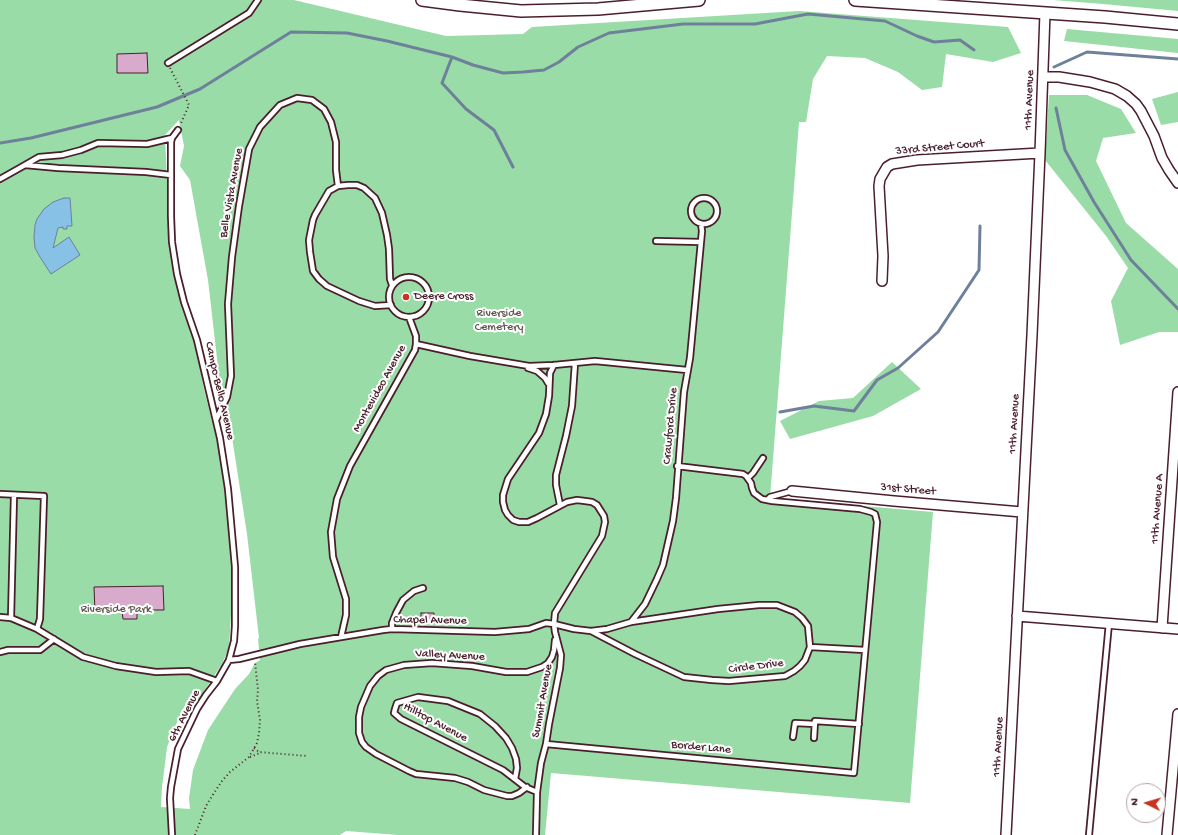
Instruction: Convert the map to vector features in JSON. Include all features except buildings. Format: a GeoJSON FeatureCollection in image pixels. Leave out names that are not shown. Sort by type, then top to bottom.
{"type":"FeatureCollection","features":[{"type":"Feature","properties":{"kind":"street"},"geometry":{"type":"LineString","coordinates":[[422,0],[521,11],[598,9],[699,0]]}},
{"type":"Feature","properties":{"kind":"street"},"geometry":{"type":"LineString","coordinates":[[854,0],[933,3],[1178,24]]}},
{"type":"Feature","properties":{"kind":"street","name":"11th Avenue"},"geometry":{"type":"LineString","coordinates":[[1006,835],[1033,327],[1045,13]]}},
{"type":"Feature","properties":{"kind":"street"},"geometry":{"type":"LineString","coordinates":[[1043,77],[1059,77],[1090,82],[1127,96],[1142,111],[1154,136],[1162,158],[1168,170],[1178,183]]}},
{"type":"Feature","properties":{"kind":"street","name":"33rd Street Court"},"geometry":{"type":"LineString","coordinates":[[882,281],[879,186],[880,179],[887,167],[892,164],[917,160],[1040,153]]}},
{"type":"Feature","properties":{"kind":"street","name":"11th Avenue A"},"geometry":{"type":"LineString","coordinates":[[1162,628],[1178,392]]}},
{"type":"Feature","properties":{"kind":"street","name":"31st Street"},"geometry":{"type":"LineString","coordinates":[[792,491],[1022,512]]}},
{"type":"Feature","properties":{"kind":"street"},"geometry":{"type":"LineString","coordinates":[[1017,616],[1178,629]]}},
{"type":"Feature","properties":{"kind":"street"},"geometry":{"type":"LineString","coordinates":[[1167,835],[1178,714]]}},
{"type":"Feature","properties":{"kind":"lane"},"geometry":{"type":"LineString","coordinates":[[168,64],[249,13],[258,0]]}},
{"type":"Feature","properties":{"kind":"lane","name":"Belle Vista Avenue"},"geometry":{"type":"LineString","coordinates":[[216,420],[227,397],[231,376],[228,304],[232,257],[249,149],[260,127],[280,105],[297,98],[312,100],[324,109],[331,122],[336,142],[336,170],[338,186]]}},
{"type":"Feature","properties":{"kind":"lane"},"geometry":{"type":"LineString","coordinates":[[0,179],[39,157],[62,155],[81,150],[98,143],[147,144],[172,138],[178,130]]}},
{"type":"Feature","properties":{"kind":"lane","name":"Campo-Bello Avenue"},"geometry":{"type":"LineString","coordinates":[[172,138],[172,242],[177,274],[184,302],[197,340],[216,420],[228,489],[235,567],[235,626],[234,641],[229,660]]}},
{"type":"Feature","properties":{"kind":"lane"},"geometry":{"type":"LineString","coordinates":[[25,165],[146,172],[171,175]]}},
{"type":"Feature","properties":{"kind":"lane"},"geometry":{"type":"LineString","coordinates":[[390,305],[375,306],[359,301],[327,286],[319,279],[313,270],[310,240],[313,220],[317,210],[329,191],[338,186],[357,185],[364,188],[374,198],[382,213],[387,235],[390,279],[392,285]]}},
{"type":"Feature","properties":{"kind":"lane"},"geometry":{"type":"LineString","coordinates":[[698,199],[709,199],[716,207],[715,218],[711,222],[701,224],[694,221],[691,215],[692,205],[698,199]]}},
{"type":"Feature","properties":{"kind":"lane","name":"Crawford Drive"},"geometry":{"type":"LineString","coordinates":[[631,622],[644,604],[663,565],[673,521],[684,392],[690,358],[701,242],[701,224]]}},
{"type":"Feature","properties":{"kind":"lane"},"geometry":{"type":"LineString","coordinates":[[656,241],[701,242]]}},
{"type":"Feature","properties":{"kind":"lane"},"geometry":{"type":"LineString","coordinates":[[410,276],[417,278],[424,283],[428,290],[429,298],[427,306],[423,312],[409,317],[403,317],[397,314],[392,309],[389,302],[389,293],[392,285],[400,278],[410,276]]}},
{"type":"Feature","properties":{"kind":"lane"},"geometry":{"type":"LineString","coordinates":[[409,317],[416,336],[416,344]]}},
{"type":"Feature","properties":{"kind":"lane","name":"Montevideo Avenue"},"geometry":{"type":"LineString","coordinates":[[341,637],[346,615],[346,599],[333,557],[331,532],[338,499],[350,466],[415,350],[416,344],[470,356],[529,366],[607,361],[687,370]]}},
{"type":"Feature","properties":{"kind":"lane"},"geometry":{"type":"LineString","coordinates":[[560,505],[556,485],[556,475],[572,406],[575,363]]}},
{"type":"Feature","properties":{"kind":"lane"},"geometry":{"type":"LineString","coordinates":[[521,365],[537,371],[545,378],[549,385]]}},
{"type":"Feature","properties":{"kind":"lane","name":"Summit Avenue"},"geometry":{"type":"LineString","coordinates":[[536,835],[537,792],[541,763],[546,744],[561,662],[561,655],[554,624],[555,613],[602,536],[605,522],[604,516],[597,505],[592,502],[577,500],[560,505],[528,522],[513,520],[505,510],[503,495],[508,479],[539,433],[546,414],[549,396],[550,373],[554,365]]}},
{"type":"Feature","properties":{"kind":"lane"},"geometry":{"type":"LineString","coordinates":[[748,478],[764,458]]}},
{"type":"Feature","properties":{"kind":"lane"},"geometry":{"type":"LineString","coordinates":[[678,466],[743,474],[748,478],[754,493],[762,499],[860,509],[875,514],[877,522],[859,724],[815,721],[814,738]]}},
{"type":"Feature","properties":{"kind":"lane"},"geometry":{"type":"LineString","coordinates":[[767,500],[770,497],[792,491]]}},
{"type":"Feature","properties":{"kind":"lane"},"geometry":{"type":"LineString","coordinates":[[0,494],[44,496],[40,619],[37,629]]}},
{"type":"Feature","properties":{"kind":"lane"},"geometry":{"type":"LineString","coordinates":[[11,618],[14,495]]}},
{"type":"Feature","properties":{"kind":"lane"},"geometry":{"type":"LineString","coordinates":[[392,630],[392,623],[403,600],[414,592],[423,588]]}},
{"type":"Feature","properties":{"kind":"lane"},"geometry":{"type":"LineString","coordinates":[[631,622],[718,609],[759,605],[777,605],[795,612],[802,618],[808,626],[810,647],[866,650]]}},
{"type":"Feature","properties":{"kind":"lane"},"geometry":{"type":"LineString","coordinates":[[0,617],[11,618],[37,629],[83,657],[116,666],[156,672],[190,671],[217,681]]}},
{"type":"Feature","properties":{"kind":"lane","name":"Chapel Avenue"},"geometry":{"type":"LineString","coordinates":[[229,660],[239,660],[300,644],[392,630],[495,632],[530,629],[546,623],[591,631],[607,629],[631,622]]}},
{"type":"Feature","properties":{"kind":"lane"},"geometry":{"type":"LineString","coordinates":[[1089,835],[1109,623]]}},
{"type":"Feature","properties":{"kind":"lane","name":"Circle Drive"},"geometry":{"type":"LineString","coordinates":[[591,631],[684,677],[712,680],[729,681],[785,676],[800,666],[805,660],[810,647]]}},
{"type":"Feature","properties":{"kind":"lane","name":"Valley Avenue"},"geometry":{"type":"LineString","coordinates":[[527,787],[512,796],[506,796],[484,790],[468,782],[455,778],[416,774],[376,754],[366,747],[362,742],[359,733],[359,717],[361,707],[370,686],[378,676],[386,670],[404,665],[432,663],[472,666],[506,672],[527,672],[542,667],[548,663],[552,657],[556,644],[555,632]]}},
{"type":"Feature","properties":{"kind":"lane"},"geometry":{"type":"LineString","coordinates":[[0,652],[8,650],[40,650],[54,639]]}},
{"type":"Feature","properties":{"kind":"lane","name":"6th Avenue"},"geometry":{"type":"LineString","coordinates":[[172,835],[170,798],[178,749],[197,709],[217,681],[229,660]]}},
{"type":"Feature","properties":{"kind":"lane","name":"Hilltop Avenue"},"geometry":{"type":"LineString","coordinates":[[515,779],[517,768],[516,759],[512,748],[506,738],[495,726],[480,714],[448,701],[418,697],[397,703],[394,713],[401,719],[504,770],[515,779],[537,792]]}},
{"type":"Feature","properties":{"kind":"lane"},"geometry":{"type":"LineString","coordinates":[[793,737],[795,723],[815,724]]}},
{"type":"Feature","properties":{"kind":"lane","name":"Border Lane"},"geometry":{"type":"LineString","coordinates":[[546,744],[854,773],[859,724]]}},
{"type":"Feature","properties":{"kind":"path"},"geometry":{"type":"LineString","coordinates":[[168,64],[189,105],[178,130]]}},
{"type":"Feature","properties":{"kind":"path"},"geometry":{"type":"LineString","coordinates":[[249,757],[257,743],[260,720],[256,701],[258,690],[254,655]]}},
{"type":"Feature","properties":{"kind":"path"},"geometry":{"type":"LineString","coordinates":[[254,748],[259,752],[307,756]]}},
{"type":"Feature","properties":{"kind":"path"},"geometry":{"type":"LineString","coordinates":[[195,835],[206,806],[222,781],[230,772],[249,757],[260,753],[259,752]]}},
{"type":"Feature","properties":{"kind":"green space","name":"Riverside Cemetery"},"geometry":{"type":"Polygon","coordinates":[[[0,0],[294,0],[446,36],[523,34],[532,27],[799,11],[1008,27],[1021,53],[993,62],[946,54],[942,87],[922,90],[898,72],[865,58],[827,56],[813,79],[806,122],[799,122],[770,498],[933,512],[910,803],[551,773],[545,835],[398,835],[346,831],[340,835],[0,835],[0,0]],[[179,120],[165,135],[170,249],[177,288],[196,347],[204,389],[220,456],[231,543],[231,615],[229,648],[222,664],[193,708],[186,705],[182,710],[167,747],[161,807],[190,809],[189,798],[193,770],[208,730],[235,689],[249,674],[255,663],[260,660],[259,638],[247,534],[227,405],[222,402],[208,280],[190,180],[180,166],[184,146],[179,120]]]}},
{"type":"Feature","properties":{"kind":"green space"},"geometry":{"type":"Polygon","coordinates":[[[1053,0],[1178,0],[1178,11],[1103,4],[1053,0]]]}},
{"type":"Feature","properties":{"kind":"green space"},"geometry":{"type":"Polygon","coordinates":[[[1067,29],[1178,39],[1178,53],[1064,41],[1067,29]]]}},
{"type":"Feature","properties":{"kind":"green space"},"geometry":{"type":"Polygon","coordinates":[[[1178,92],[1178,122],[1161,125],[1152,99],[1178,92]]]}},
{"type":"Feature","properties":{"kind":"green space"},"geometry":{"type":"Polygon","coordinates":[[[1049,95],[1087,95],[1121,109],[1136,133],[1103,138],[1096,161],[1126,223],[1178,269],[1178,332],[1159,332],[1120,345],[1111,301],[1128,268],[1106,236],[1045,160],[1049,95]]]}},
{"type":"Feature","properties":{"kind":"green space"},"geometry":{"type":"Polygon","coordinates":[[[892,362],[921,389],[873,416],[790,439],[780,421],[819,401],[853,398],[892,362]]]}},
{"type":"Feature","properties":{"kind":"water"},"geometry":{"type":"Polygon","coordinates":[[[64,198],[70,198],[72,226],[67,226],[67,229],[63,229],[63,227],[58,228],[53,248],[69,237],[80,255],[51,274],[35,248],[35,225],[44,209],[53,202],[64,198]]]}},
{"type":"Feature","properties":{"kind":"waterway"},"geometry":{"type":"LineString","coordinates":[[0,143],[31,138],[157,107],[200,89],[291,32],[347,33],[452,57],[473,65],[503,73],[544,70],[559,62],[578,47],[609,33],[683,24],[755,24],[808,14],[885,21],[934,42],[960,40],[974,50]]}},
{"type":"Feature","properties":{"kind":"waterway"},"geometry":{"type":"LineString","coordinates":[[1054,67],[1087,52],[1178,59]]}},
{"type":"Feature","properties":{"kind":"waterway"},"geometry":{"type":"LineString","coordinates":[[452,57],[442,83],[466,109],[494,130],[513,167]]}},
{"type":"Feature","properties":{"kind":"waterway"},"geometry":{"type":"LineString","coordinates":[[1056,108],[1065,150],[1094,202],[1131,260],[1178,309]]}},
{"type":"Feature","properties":{"kind":"waterway"},"geometry":{"type":"LineString","coordinates":[[780,412],[814,406],[854,411],[877,380],[898,368],[938,332],[979,270],[980,226]]}},
{"type":"Feature","properties":{"kind":"place","name":"Deere Cross"},"geometry":{"type":"Point","coordinates":[406,297]}},
{"type":"Feature","properties":{"kind":"park label","name":"Riverside Park"},"geometry":{"type":"Point","coordinates":[116,610]}}]}
